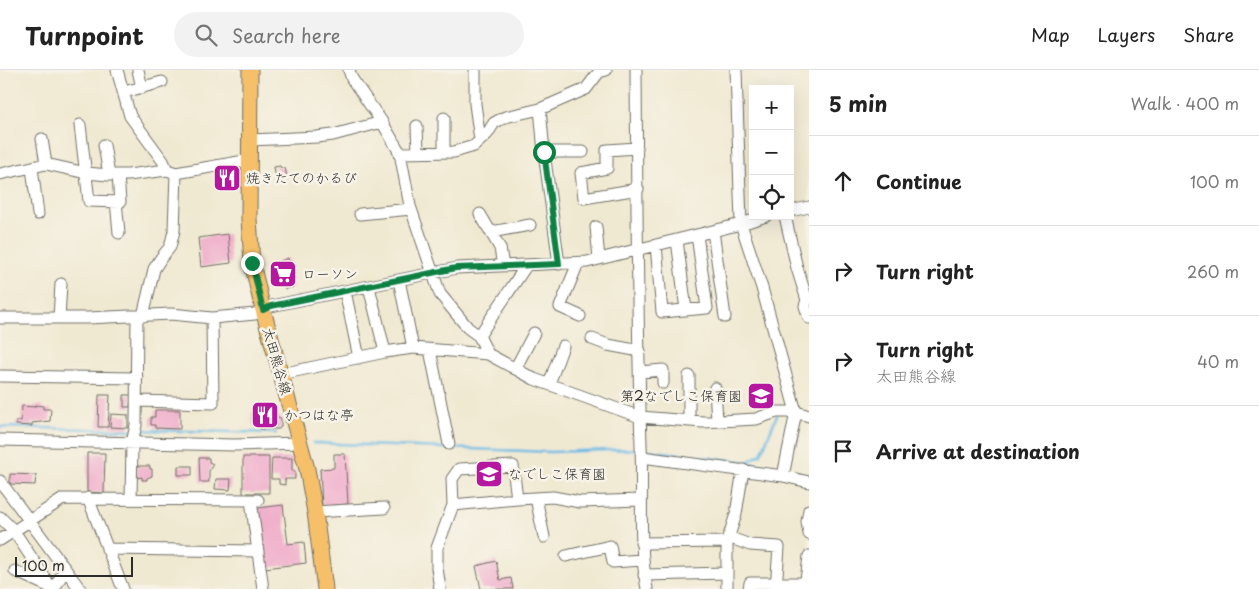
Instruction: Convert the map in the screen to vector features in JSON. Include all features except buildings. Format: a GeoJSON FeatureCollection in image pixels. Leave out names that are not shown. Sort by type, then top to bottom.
{"type":"FeatureCollection","features":[{"type":"Feature","properties":{"kind":"main road","name":"太田熊谷線"},"geometry":{"type":"LineString","coordinates":[[250,70],[249,238],[252,263],[300,443],[315,512],[324,589]]}},
{"type":"Feature","properties":{"kind":"street"},"geometry":{"type":"LineString","coordinates":[[117,70],[130,116],[172,172],[174,231],[170,247],[160,258],[154,269],[140,316],[131,499]]}},
{"type":"Feature","properties":{"kind":"street"},"geometry":{"type":"LineString","coordinates":[[138,70],[142,88]]}},
{"type":"Feature","properties":{"kind":"street"},"geometry":{"type":"LineString","coordinates":[[349,70],[352,79],[400,152],[412,209],[440,294],[468,328],[479,336],[488,354]]}},
{"type":"Feature","properties":{"kind":"street"},"geometry":{"type":"LineString","coordinates":[[475,70],[475,104],[480,140]]}},
{"type":"Feature","properties":{"kind":"street"},"geometry":{"type":"LineString","coordinates":[[635,70],[640,351],[640,500],[642,560],[647,589]]}},
{"type":"Feature","properties":{"kind":"street"},"geometry":{"type":"LineString","coordinates":[[736,70],[741,224],[762,288],[796,412],[784,473]]}},
{"type":"Feature","properties":{"kind":"street"},"geometry":{"type":"LineString","coordinates":[[400,152],[454,152],[474,146],[488,134],[494,123],[505,117],[540,109],[586,89],[601,71]]}},
{"type":"Feature","properties":{"kind":"street"},"geometry":{"type":"LineString","coordinates":[[124,92],[162,82]]}},
{"type":"Feature","properties":{"kind":"street"},"geometry":{"type":"LineString","coordinates":[[540,109],[559,264]]}},
{"type":"Feature","properties":{"kind":"street"},"geometry":{"type":"LineString","coordinates":[[444,118],[444,152]]}},
{"type":"Feature","properties":{"kind":"street"},"geometry":{"type":"LineString","coordinates":[[250,140],[333,135],[382,122]]}},
{"type":"Feature","properties":{"kind":"street"},"geometry":{"type":"LineString","coordinates":[[80,125],[88,200],[120,202],[104,145]]}},
{"type":"Feature","properties":{"kind":"street"},"geometry":{"type":"LineString","coordinates":[[417,126],[418,152]]}},
{"type":"Feature","properties":{"kind":"street"},"geometry":{"type":"LineString","coordinates":[[42,139],[46,164]]}},
{"type":"Feature","properties":{"kind":"street"},"geometry":{"type":"LineString","coordinates":[[637,148],[607,150],[607,168],[580,173],[584,198],[638,189]]}},
{"type":"Feature","properties":{"kind":"street"},"geometry":{"type":"LineString","coordinates":[[544,152],[582,152]]}},
{"type":"Feature","properties":{"kind":"street"},"geometry":{"type":"LineString","coordinates":[[0,174],[46,164],[86,173],[113,175],[172,172],[250,160]]}},
{"type":"Feature","properties":{"kind":"street"},"geometry":{"type":"LineString","coordinates":[[32,168],[38,214]]}},
{"type":"Feature","properties":{"kind":"street"},"geometry":{"type":"LineString","coordinates":[[116,201],[119,233]]}},
{"type":"Feature","properties":{"kind":"street"},"geometry":{"type":"LineString","coordinates":[[794,210],[809,207]]}},
{"type":"Feature","properties":{"kind":"street"},"geometry":{"type":"LineString","coordinates":[[360,214],[412,209]]}},
{"type":"Feature","properties":{"kind":"street"},"geometry":{"type":"LineString","coordinates":[[480,214],[500,248],[503,266]]}},
{"type":"Feature","properties":{"kind":"street"},"geometry":{"type":"LineString","coordinates":[[0,318],[171,314],[212,318],[255,314],[271,306],[456,268],[578,263],[754,220]]}},
{"type":"Feature","properties":{"kind":"street"},"geometry":{"type":"LineString","coordinates":[[786,220],[797,268],[808,300],[805,306],[809,318]]}},
{"type":"Feature","properties":{"kind":"street"},"geometry":{"type":"LineString","coordinates":[[491,232],[530,225]]}},
{"type":"Feature","properties":{"kind":"street"},"geometry":{"type":"LineString","coordinates":[[596,227],[599,259]]}},
{"type":"Feature","properties":{"kind":"street"},"geometry":{"type":"LineString","coordinates":[[713,231],[725,317]]}},
{"type":"Feature","properties":{"kind":"street"},"geometry":{"type":"LineString","coordinates":[[656,245],[662,312],[707,308],[697,235]]}},
{"type":"Feature","properties":{"kind":"street"},"geometry":{"type":"LineString","coordinates":[[677,240],[686,310]]}},
{"type":"Feature","properties":{"kind":"street"},"geometry":{"type":"LineString","coordinates":[[578,263],[560,307],[580,316]]}},
{"type":"Feature","properties":{"kind":"street"},"geometry":{"type":"LineString","coordinates":[[797,268],[809,264]]}},
{"type":"Feature","properties":{"kind":"street"},"geometry":{"type":"LineString","coordinates":[[479,336],[526,266]]}},
{"type":"Feature","properties":{"kind":"street"},"geometry":{"type":"LineString","coordinates":[[399,280],[413,348]]}},
{"type":"Feature","properties":{"kind":"street"},"geometry":{"type":"LineString","coordinates":[[58,318],[61,284]]}},
{"type":"Feature","properties":{"kind":"street"},"geometry":{"type":"LineString","coordinates":[[370,286],[385,352]]}},
{"type":"Feature","properties":{"kind":"street"},"geometry":{"type":"LineString","coordinates":[[345,291],[359,358]]}},
{"type":"Feature","properties":{"kind":"street"},"geometry":{"type":"LineString","coordinates":[[137,401],[213,402],[212,318]]}},
{"type":"Feature","properties":{"kind":"street"},"geometry":{"type":"LineString","coordinates":[[515,369],[534,333]]}},
{"type":"Feature","properties":{"kind":"street"},"geometry":{"type":"LineString","coordinates":[[592,339],[608,345],[640,351]]}},
{"type":"Feature","properties":{"kind":"street"},"geometry":{"type":"LineString","coordinates":[[548,384],[563,346]]}},
{"type":"Feature","properties":{"kind":"street"},"geometry":{"type":"LineString","coordinates":[[281,374],[413,348],[488,354],[534,379],[640,417],[717,421],[756,419],[776,412],[796,412],[809,416]]}},
{"type":"Feature","properties":{"kind":"street"},"geometry":{"type":"LineString","coordinates":[[430,350],[449,444]]}},
{"type":"Feature","properties":{"kind":"street"},"geometry":{"type":"LineString","coordinates":[[640,372],[663,370],[663,382]]}},
{"type":"Feature","properties":{"kind":"street"},"geometry":{"type":"LineString","coordinates":[[0,376],[137,378]]}},
{"type":"Feature","properties":{"kind":"street"},"geometry":{"type":"LineString","coordinates":[[689,376],[689,421]]}},
{"type":"Feature","properties":{"kind":"street"},"geometry":{"type":"LineString","coordinates":[[715,388],[717,421]]}},
{"type":"Feature","properties":{"kind":"street"},"geometry":{"type":"LineString","coordinates":[[0,440],[135,434],[261,445],[300,443]]}},
{"type":"Feature","properties":{"kind":"street"},"geometry":{"type":"LineString","coordinates":[[641,452],[744,470],[784,473],[809,482]]}},
{"type":"Feature","properties":{"kind":"street"},"geometry":{"type":"LineString","coordinates":[[440,589],[437,548],[453,505],[452,479],[459,469],[513,466],[517,499]]}},
{"type":"Feature","properties":{"kind":"street"},"geometry":{"type":"LineString","coordinates":[[727,589],[727,540],[736,514],[744,470]]}},
{"type":"Feature","properties":{"kind":"street"},"geometry":{"type":"LineString","coordinates":[[0,481],[80,589]]}},
{"type":"Feature","properties":{"kind":"street"},"geometry":{"type":"LineString","coordinates":[[453,505],[553,497],[580,502],[640,500]]}},
{"type":"Feature","properties":{"kind":"street"},"geometry":{"type":"LineString","coordinates":[[88,498],[123,589]]}},
{"type":"Feature","properties":{"kind":"street"},"geometry":{"type":"LineString","coordinates":[[536,498],[544,537]]}},
{"type":"Feature","properties":{"kind":"street"},"geometry":{"type":"LineString","coordinates":[[0,540],[63,499],[254,500],[263,589]]}},
{"type":"Feature","properties":{"kind":"street"},"geometry":{"type":"LineString","coordinates":[[315,512],[384,508]]}},
{"type":"Feature","properties":{"kind":"street"},"geometry":{"type":"LineString","coordinates":[[809,510],[807,522],[809,534]]}},
{"type":"Feature","properties":{"kind":"street"},"geometry":{"type":"LineString","coordinates":[[0,517],[14,532],[52,588]]}},
{"type":"Feature","properties":{"kind":"street"},"geometry":{"type":"LineString","coordinates":[[641,543],[727,540],[750,546],[779,547],[776,587]]}},
{"type":"Feature","properties":{"kind":"street"},"geometry":{"type":"LineString","coordinates":[[566,556],[610,546],[614,562],[642,560]]}},
{"type":"Feature","properties":{"kind":"street"},"geometry":{"type":"LineString","coordinates":[[107,549],[258,551]]}},
{"type":"Feature","properties":{"kind":"street"},"geometry":{"type":"LineString","coordinates":[[749,589],[750,583],[776,587],[805,586],[809,556]]}},
{"type":"Feature","properties":{"kind":"street"},"geometry":{"type":"LineString","coordinates":[[52,588],[65,569]]}},
{"type":"Feature","properties":{"kind":"street"},"geometry":{"type":"LineString","coordinates":[[16,571],[52,588]]}},
{"type":"Feature","properties":{"kind":"street"},"geometry":{"type":"LineString","coordinates":[[644,575],[727,573]]}},
{"type":"Feature","properties":{"kind":"waterway"},"geometry":{"type":"LineString","coordinates":[[747,462],[761,454],[777,415]]}},
{"type":"Feature","properties":{"kind":"waterway"},"geometry":{"type":"LineString","coordinates":[[0,427],[132,430]]}},
{"type":"Feature","properties":{"kind":"waterway"},"geometry":{"type":"LineString","coordinates":[[137,430],[276,433]]}},
{"type":"Feature","properties":{"kind":"waterway"},"geometry":{"type":"LineString","coordinates":[[313,443],[551,452],[638,449]]}},
{"type":"Feature","properties":{"kind":"waterway"},"geometry":{"type":"LineString","coordinates":[[646,450],[747,462],[778,470]]}},
{"type":"Feature","properties":{"kind":"place","name":"焼きたてのかるび"},"geometry":{"type":"Point","coordinates":[227,178]}},
{"type":"Feature","properties":{"kind":"place","name":"ローソン"},"geometry":{"type":"Point","coordinates":[283,274]}},
{"type":"Feature","properties":{"kind":"place","name":"第2なでしこ保育園"},"geometry":{"type":"Point","coordinates":[761,396]}},
{"type":"Feature","properties":{"kind":"place","name":"かつはな亭"},"geometry":{"type":"Point","coordinates":[265,415]}},
{"type":"Feature","properties":{"kind":"place","name":"なでしこ保育園"},"geometry":{"type":"Point","coordinates":[489,474]}},
{"type":"Feature","properties":{"kind":"route"},"geometry":{"type":"LineString","coordinates":[[252,263],[263,310],[271,306],[456,268],[559,264],[544,152]]}}]}
